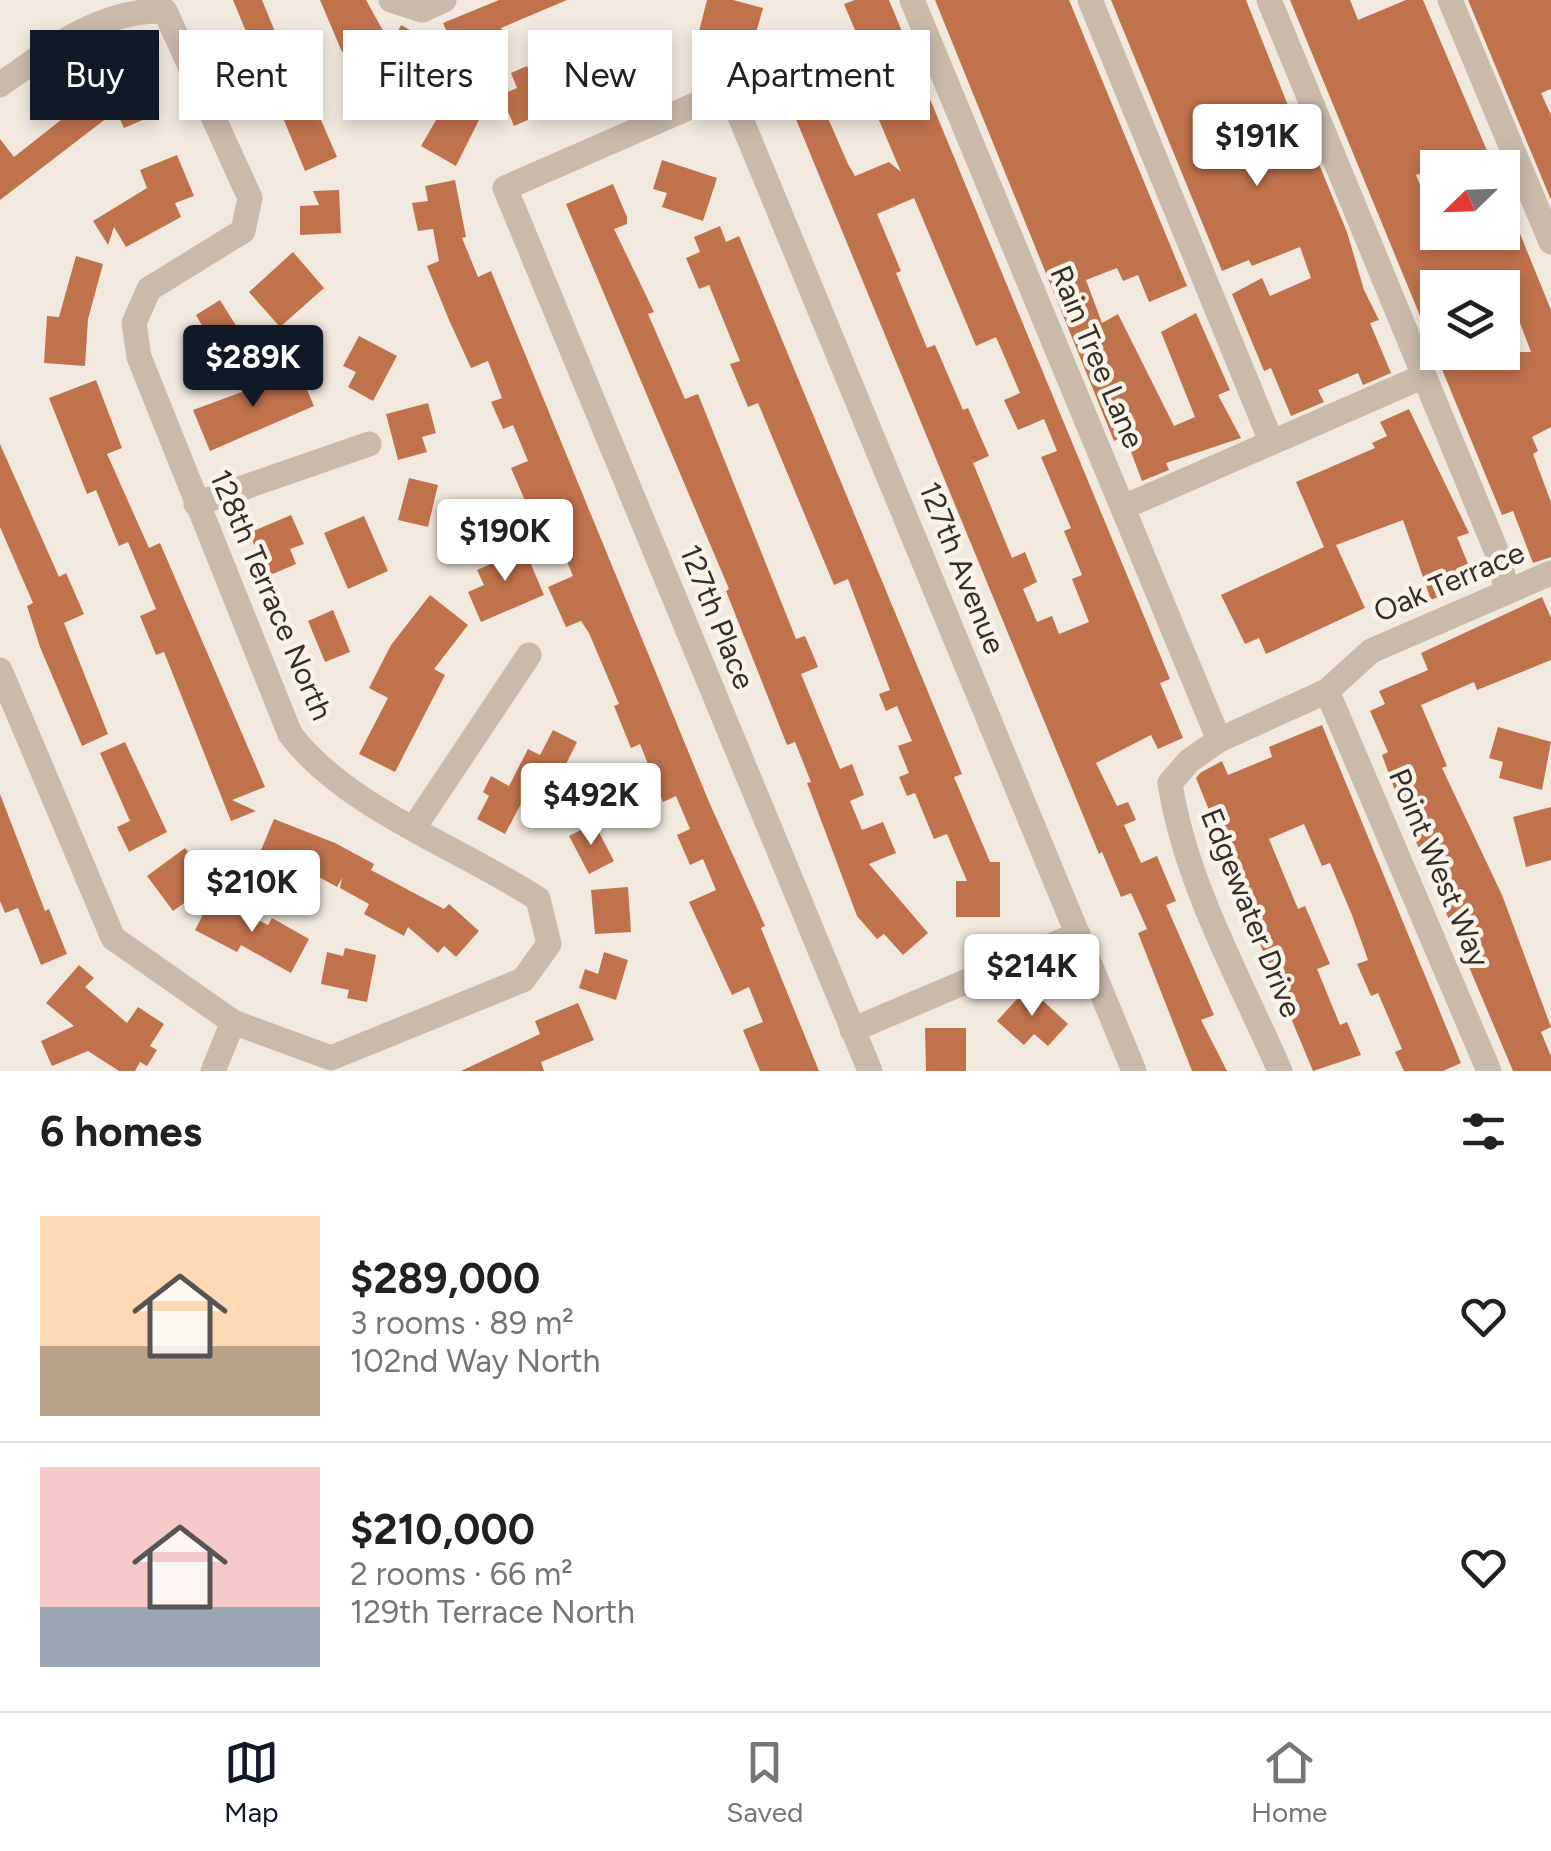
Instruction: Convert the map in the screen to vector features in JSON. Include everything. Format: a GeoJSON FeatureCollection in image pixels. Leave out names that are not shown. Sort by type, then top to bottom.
{"type":"FeatureCollection","features":[{"type":"Feature","properties":{"kind":"street"},"geometry":{"type":"LineString","coordinates":[[391,0],[422,10],[444,0]]}},
{"type":"Feature","properties":{"kind":"street","name":"Rain Tree Lane"},"geometry":{"type":"LineString","coordinates":[[912,0],[1219,740]]}},
{"type":"Feature","properties":{"kind":"street"},"geometry":{"type":"LineString","coordinates":[[1090,0],[1271,441]]}},
{"type":"Feature","properties":{"kind":"street"},"geometry":{"type":"LineString","coordinates":[[1269,0],[1498,555],[1507,592]]}},
{"type":"Feature","properties":{"kind":"street"},"geometry":{"type":"LineString","coordinates":[[1450,0],[1551,242]]}},
{"type":"Feature","properties":{"kind":"street","name":"128th Terrace North"},"geometry":{"type":"LineString","coordinates":[[0,85],[66,37],[134,10],[165,11],[250,198],[243,231],[149,289],[134,323],[139,357],[290,734],[310,760],[413,829],[538,899],[549,944],[523,980],[331,1058],[233,1022]]}},
{"type":"Feature","properties":{"kind":"street","name":"127th Avenue"},"geometry":{"type":"LineString","coordinates":[[506,188],[729,90],[1134,1071]]}},
{"type":"Feature","properties":{"kind":"street","name":"127th Place"},"geometry":{"type":"LineString","coordinates":[[506,188],[870,1071]]}},
{"type":"Feature","properties":{"kind":"street"},"geometry":{"type":"LineString","coordinates":[[1124,507],[1424,376]]}},
{"type":"Feature","properties":{"kind":"street"},"geometry":{"type":"LineString","coordinates":[[196,504],[369,444]]}},
{"type":"Feature","properties":{"kind":"street","name":"Oak Terrace"},"geometry":{"type":"LineString","coordinates":[[1219,740],[1327,691],[1371,651],[1551,573]]}},
{"type":"Feature","properties":{"kind":"street"},"geometry":{"type":"LineString","coordinates":[[413,829],[530,655]]}},
{"type":"Feature","properties":{"kind":"street"},"geometry":{"type":"LineString","coordinates":[[0,670],[114,938],[233,1022],[213,1071]]}},
{"type":"Feature","properties":{"kind":"street","name":"Point West Way"},"geometry":{"type":"LineString","coordinates":[[1327,691],[1489,1071]]}},
{"type":"Feature","properties":{"kind":"street","name":"Edgewater Drive"},"geometry":{"type":"LineString","coordinates":[[1219,740],[1189,761],[1170,782],[1176,819],[1280,1071]]}},
{"type":"Feature","properties":{"kind":"street"},"geometry":{"type":"LineString","coordinates":[[852,1030],[1078,934]]}},
{"type":"Feature","properties":{"kind":"building"},"geometry":{"type":"Polygon","coordinates":[[[233,0],[262,0],[274,30],[245,30],[233,0]]]}},
{"type":"Feature","properties":{"kind":"building"},"geometry":{"type":"Polygon","coordinates":[[[320,0],[366,0],[383,30],[343,30],[342,52],[320,0]]]}},
{"type":"Feature","properties":{"kind":"building"},"geometry":{"type":"Polygon","coordinates":[[[499,0],[567,0],[502,30],[446,30],[443,23],[499,0]]]}},
{"type":"Feature","properties":{"kind":"building"},"geometry":{"type":"Polygon","coordinates":[[[707,0],[733,0],[763,8],[757,30],[699,30],[707,0]]]}},
{"type":"Feature","properties":{"kind":"building"},"geometry":{"type":"Polygon","coordinates":[[[855,0],[889,0],[901,30],[855,30],[844,4],[855,0]]]}},
{"type":"Feature","properties":{"kind":"building"},"geometry":{"type":"Polygon","coordinates":[[[935,0],[1069,0],[1187,286],[1149,302],[1138,275],[1123,281],[1117,268],[1086,280],[1102,323],[1118,314],[1174,426],[1195,417],[1161,332],[1196,313],[1230,390],[1218,395],[1241,438],[1166,463],[1169,470],[1142,481],[1125,436],[1114,441],[935,0]]]}},
{"type":"Feature","properties":{"kind":"building"},"geometry":{"type":"Polygon","coordinates":[[[1111,0],[1246,0],[1291,113],[1297,111],[1347,232],[1364,290],[1379,320],[1370,323],[1391,373],[1363,385],[1358,373],[1318,390],[1324,402],[1291,416],[1271,368],[1264,371],[1232,294],[1262,278],[1270,296],[1311,278],[1300,247],[1252,266],[1249,260],[1222,271],[1111,0]],[[1235,118],[1203,132],[1216,163],[1246,150],[1235,118]]]}},
{"type":"Feature","properties":{"kind":"building"},"geometry":{"type":"Polygon","coordinates":[[[1290,0],[1350,0],[1358,20],[1406,0],[1423,0],[1487,150],[1420,150],[1420,173],[1416,175],[1420,185],[1420,250],[1520,250],[1520,234],[1551,310],[1551,427],[1532,437],[1538,451],[1533,454],[1551,502],[1551,557],[1533,563],[1513,511],[1502,515],[1442,370],[1520,370],[1520,352],[1531,352],[1520,323],[1520,270],[1420,270],[1420,316],[1290,0]]]}},
{"type":"Feature","properties":{"kind":"building"},"geometry":{"type":"Polygon","coordinates":[[[1468,0],[1551,0],[1551,89],[1541,93],[1551,115],[1551,200],[1468,0]]]}},
{"type":"Feature","properties":{"kind":"building"},"geometry":{"type":"Polygon","coordinates":[[[527,66],[528,120],[514,126],[508,112],[508,92],[517,88],[511,73],[527,66]]]}},
{"type":"Feature","properties":{"kind":"building"},"geometry":{"type":"Polygon","coordinates":[[[930,99],[1170,679],[1160,683],[1183,738],[1158,749],[1151,735],[1096,763],[1117,806],[1128,802],[1136,820],[1124,825],[1141,863],[1157,856],[1176,901],[1166,905],[1214,1015],[1201,1020],[1227,1071],[1192,1071],[1138,933],[1147,929],[1131,893],[1121,897],[1102,852],[1099,854],[796,120],[829,120],[855,176],[889,162],[901,172],[879,120],[930,120],[930,99]],[[914,198],[877,214],[927,348],[935,345],[963,410],[968,408],[989,456],[973,463],[1012,558],[1025,552],[1037,582],[1023,589],[1037,622],[1052,616],[1059,634],[1089,622],[1072,579],[1082,575],[1064,531],[1071,528],[1041,457],[1057,451],[1044,419],[1018,430],[1004,400],[1020,393],[996,337],[976,346],[914,198]]]}},
{"type":"Feature","properties":{"kind":"building"},"geometry":{"type":"Polygon","coordinates":[[[61,120],[104,120],[0,200],[0,139],[14,157],[61,120]]]}},
{"type":"Feature","properties":{"kind":"building"},"geometry":{"type":"Polygon","coordinates":[[[120,120],[143,120],[124,128],[120,120]]]}},
{"type":"Feature","properties":{"kind":"building"},"geometry":{"type":"Polygon","coordinates":[[[284,120],[321,120],[337,157],[305,171],[284,120]]]}},
{"type":"Feature","properties":{"kind":"building"},"geometry":{"type":"Polygon","coordinates":[[[436,120],[479,120],[456,166],[421,146],[436,120]]]}},
{"type":"Feature","properties":{"kind":"building"},"geometry":{"type":"Polygon","coordinates":[[[177,155],[194,196],[175,203],[181,217],[126,247],[114,227],[108,245],[93,221],[147,188],[140,170],[177,155]]]}},
{"type":"Feature","properties":{"kind":"building"},"geometry":{"type":"Polygon","coordinates":[[[662,160],[717,178],[703,221],[662,207],[667,193],[653,189],[662,160]]]}},
{"type":"Feature","properties":{"kind":"building"},"geometry":{"type":"Polygon","coordinates":[[[455,180],[466,237],[462,238],[478,277],[491,271],[709,802],[765,926],[761,928],[819,1071],[760,1071],[743,1030],[763,1022],[749,987],[732,995],[689,902],[716,890],[703,859],[690,865],[677,835],[690,829],[676,796],[663,802],[640,744],[631,748],[614,706],[619,704],[589,633],[581,621],[566,627],[548,587],[573,576],[543,504],[529,510],[511,468],[528,461],[513,425],[503,429],[491,402],[502,398],[488,361],[471,368],[427,266],[439,261],[433,229],[418,231],[412,203],[428,201],[425,186],[455,180]]]}},
{"type":"Feature","properties":{"kind":"building"},"geometry":{"type":"Polygon","coordinates":[[[613,184],[627,217],[627,224],[614,229],[654,312],[648,314],[685,399],[698,394],[796,639],[805,636],[818,667],[801,674],[840,769],[852,764],[864,795],[850,801],[862,830],[883,822],[896,853],[869,864],[928,933],[903,955],[884,934],[877,939],[857,916],[795,742],[787,745],[726,591],[729,589],[566,204],[613,184]]]}},
{"type":"Feature","properties":{"kind":"building"},"geometry":{"type":"Polygon","coordinates":[[[339,190],[341,233],[300,235],[300,206],[319,205],[313,191],[339,190]]]}},
{"type":"Feature","properties":{"kind":"building"},"geometry":{"type":"Polygon","coordinates":[[[720,226],[726,242],[739,236],[962,774],[954,777],[990,862],[1000,862],[1000,917],[956,917],[956,881],[967,881],[947,834],[934,839],[915,793],[907,796],[899,777],[909,773],[898,746],[912,741],[897,706],[886,711],[879,694],[890,690],[848,579],[834,585],[758,403],[748,407],[730,364],[740,361],[709,285],[699,289],[686,258],[700,252],[694,237],[720,226]]]}},
{"type":"Feature","properties":{"kind":"building"},"geometry":{"type":"Polygon","coordinates":[[[293,252],[324,288],[280,327],[249,292],[293,252]]]}},
{"type":"Feature","properties":{"kind":"building"},"geometry":{"type":"Polygon","coordinates":[[[76,256],[103,264],[88,319],[85,366],[44,363],[47,316],[59,317],[76,256]]]}},
{"type":"Feature","properties":{"kind":"building"},"geometry":{"type":"Polygon","coordinates":[[[220,300],[240,332],[203,354],[193,338],[205,331],[196,315],[220,300]]]}},
{"type":"Feature","properties":{"kind":"building"},"geometry":{"type":"Polygon","coordinates":[[[359,336],[397,356],[373,401],[348,387],[356,372],[343,366],[359,336]]]}},
{"type":"Feature","properties":{"kind":"building"},"geometry":{"type":"Polygon","coordinates":[[[299,371],[314,406],[210,451],[193,410],[299,371]]]}},
{"type":"Feature","properties":{"kind":"building"},"geometry":{"type":"Polygon","coordinates":[[[96,380],[122,448],[107,454],[149,548],[160,543],[265,787],[232,800],[256,811],[231,821],[164,652],[156,655],[140,616],[156,609],[128,542],[119,546],[96,490],[87,494],[49,398],[96,380]]]}},
{"type":"Feature","properties":{"kind":"building"},"geometry":{"type":"Polygon","coordinates":[[[428,403],[436,433],[422,437],[427,452],[398,460],[386,414],[428,403]]]}},
{"type":"Feature","properties":{"kind":"building"},"geometry":{"type":"Polygon","coordinates":[[[1409,409],[1469,533],[1457,537],[1475,581],[1431,600],[1403,520],[1336,545],[1365,608],[1266,654],[1259,638],[1245,644],[1221,595],[1324,547],[1296,482],[1375,448],[1372,443],[1387,436],[1380,422],[1409,409]]]}},
{"type":"Feature","properties":{"kind":"building"},"geometry":{"type":"Polygon","coordinates":[[[0,444],[59,577],[66,573],[84,614],[64,623],[108,734],[82,746],[40,647],[27,606],[33,603],[0,527],[0,444]]]}},
{"type":"Feature","properties":{"kind":"building"},"geometry":{"type":"Polygon","coordinates":[[[409,478],[438,485],[428,527],[398,520],[409,478]]]}},
{"type":"Feature","properties":{"kind":"building"},"geometry":{"type":"Polygon","coordinates":[[[291,515],[304,544],[290,549],[296,564],[268,576],[249,533],[291,515]]]}},
{"type":"Feature","properties":{"kind":"building"},"geometry":{"type":"Polygon","coordinates":[[[364,516],[388,571],[348,589],[324,533],[364,516]]]}},
{"type":"Feature","properties":{"kind":"building"},"geometry":{"type":"Polygon","coordinates":[[[502,541],[509,557],[525,550],[544,595],[481,622],[468,592],[484,585],[477,570],[493,563],[487,548],[502,541]]]}},
{"type":"Feature","properties":{"kind":"building"},"geometry":{"type":"Polygon","coordinates":[[[430,595],[468,625],[434,669],[445,675],[395,772],[359,754],[388,698],[369,688],[391,645],[430,595]]]}},
{"type":"Feature","properties":{"kind":"building"},"geometry":{"type":"Polygon","coordinates":[[[1542,597],[1551,618],[1551,660],[1477,690],[1474,682],[1421,705],[1447,766],[1442,768],[1502,895],[1551,1027],[1541,1032],[1551,1056],[1551,1071],[1513,1071],[1398,799],[1382,755],[1388,752],[1370,711],[1385,704],[1379,691],[1428,670],[1421,653],[1542,597]]]}},
{"type":"Feature","properties":{"kind":"building"},"geometry":{"type":"Polygon","coordinates":[[[333,610],[350,652],[325,662],[308,621],[333,610]]]}},
{"type":"Feature","properties":{"kind":"building"},"geometry":{"type":"Polygon","coordinates":[[[1322,725],[1461,1063],[1443,1071],[1404,1071],[1395,1052],[1402,1049],[1378,993],[1371,996],[1357,964],[1368,960],[1352,915],[1330,863],[1322,866],[1304,824],[1269,839],[1298,909],[1305,906],[1330,964],[1317,969],[1340,1025],[1347,1022],[1361,1055],[1313,1071],[1211,827],[1215,825],[1196,778],[1200,773],[1222,761],[1228,775],[1272,757],[1269,747],[1322,725]]]}},
{"type":"Feature","properties":{"kind":"building"},"geometry":{"type":"Polygon","coordinates":[[[1498,727],[1551,742],[1542,790],[1499,778],[1503,762],[1489,758],[1498,727]]]}},
{"type":"Feature","properties":{"kind":"building"},"geometry":{"type":"Polygon","coordinates":[[[553,730],[577,742],[558,780],[539,770],[505,834],[477,819],[489,796],[483,792],[491,776],[509,786],[528,749],[540,755],[553,730]]]}},
{"type":"Feature","properties":{"kind":"building"},"geometry":{"type":"Polygon","coordinates":[[[125,742],[167,832],[129,852],[117,827],[130,821],[100,753],[125,742]]]}},
{"type":"Feature","properties":{"kind":"building"},"geometry":{"type":"Polygon","coordinates":[[[0,794],[45,911],[49,909],[67,954],[41,965],[18,908],[5,913],[0,901],[0,794]]]}},
{"type":"Feature","properties":{"kind":"building"},"geometry":{"type":"Polygon","coordinates":[[[1551,807],[1551,860],[1526,867],[1513,817],[1551,807]]]}},
{"type":"Feature","properties":{"kind":"building"},"geometry":{"type":"Polygon","coordinates":[[[274,819],[335,843],[374,864],[371,870],[444,909],[449,904],[479,931],[456,957],[444,946],[438,953],[408,927],[404,936],[364,914],[369,904],[340,888],[342,878],[337,887],[301,867],[298,873],[259,855],[274,819]]]}},
{"type":"Feature","properties":{"kind":"building"},"geometry":{"type":"Polygon","coordinates":[[[594,823],[614,861],[589,874],[569,836],[594,823]]]}},
{"type":"Feature","properties":{"kind":"building"},"geometry":{"type":"Polygon","coordinates":[[[185,848],[211,884],[173,911],[147,876],[185,848]]]}},
{"type":"Feature","properties":{"kind":"building"},"geometry":{"type":"Polygon","coordinates":[[[628,887],[631,932],[595,934],[591,890],[628,887]]]}},
{"type":"Feature","properties":{"kind":"building"},"geometry":{"type":"Polygon","coordinates":[[[212,897],[268,925],[272,918],[309,939],[291,973],[241,945],[237,952],[195,930],[212,897]]]}},
{"type":"Feature","properties":{"kind":"building"},"geometry":{"type":"Polygon","coordinates":[[[345,948],[376,955],[367,1002],[347,998],[349,990],[321,984],[327,952],[343,956],[345,948]]]}},
{"type":"Feature","properties":{"kind":"building"},"geometry":{"type":"Polygon","coordinates":[[[604,952],[628,960],[616,1000],[579,988],[585,969],[598,974],[604,952]]]}},
{"type":"Feature","properties":{"kind":"building"},"geometry":{"type":"Polygon","coordinates":[[[79,965],[94,978],[85,987],[127,1023],[138,1007],[164,1024],[150,1046],[157,1050],[147,1066],[140,1062],[135,1071],[119,1071],[88,1051],[52,1066],[41,1041],[74,1026],[46,1003],[79,965]]]}},
{"type":"Feature","properties":{"kind":"building"},"geometry":{"type":"Polygon","coordinates":[[[1028,987],[1068,1024],[1048,1046],[1034,1034],[1024,1045],[997,1021],[1028,987]]]}},
{"type":"Feature","properties":{"kind":"building"},"geometry":{"type":"Polygon","coordinates":[[[578,1003],[594,1040],[541,1062],[544,1071],[461,1071],[540,1034],[535,1021],[578,1003]]]}},
{"type":"Feature","properties":{"kind":"building"},"geometry":{"type":"Polygon","coordinates":[[[925,1028],[966,1028],[966,1071],[926,1071],[925,1028]]]}}]}
